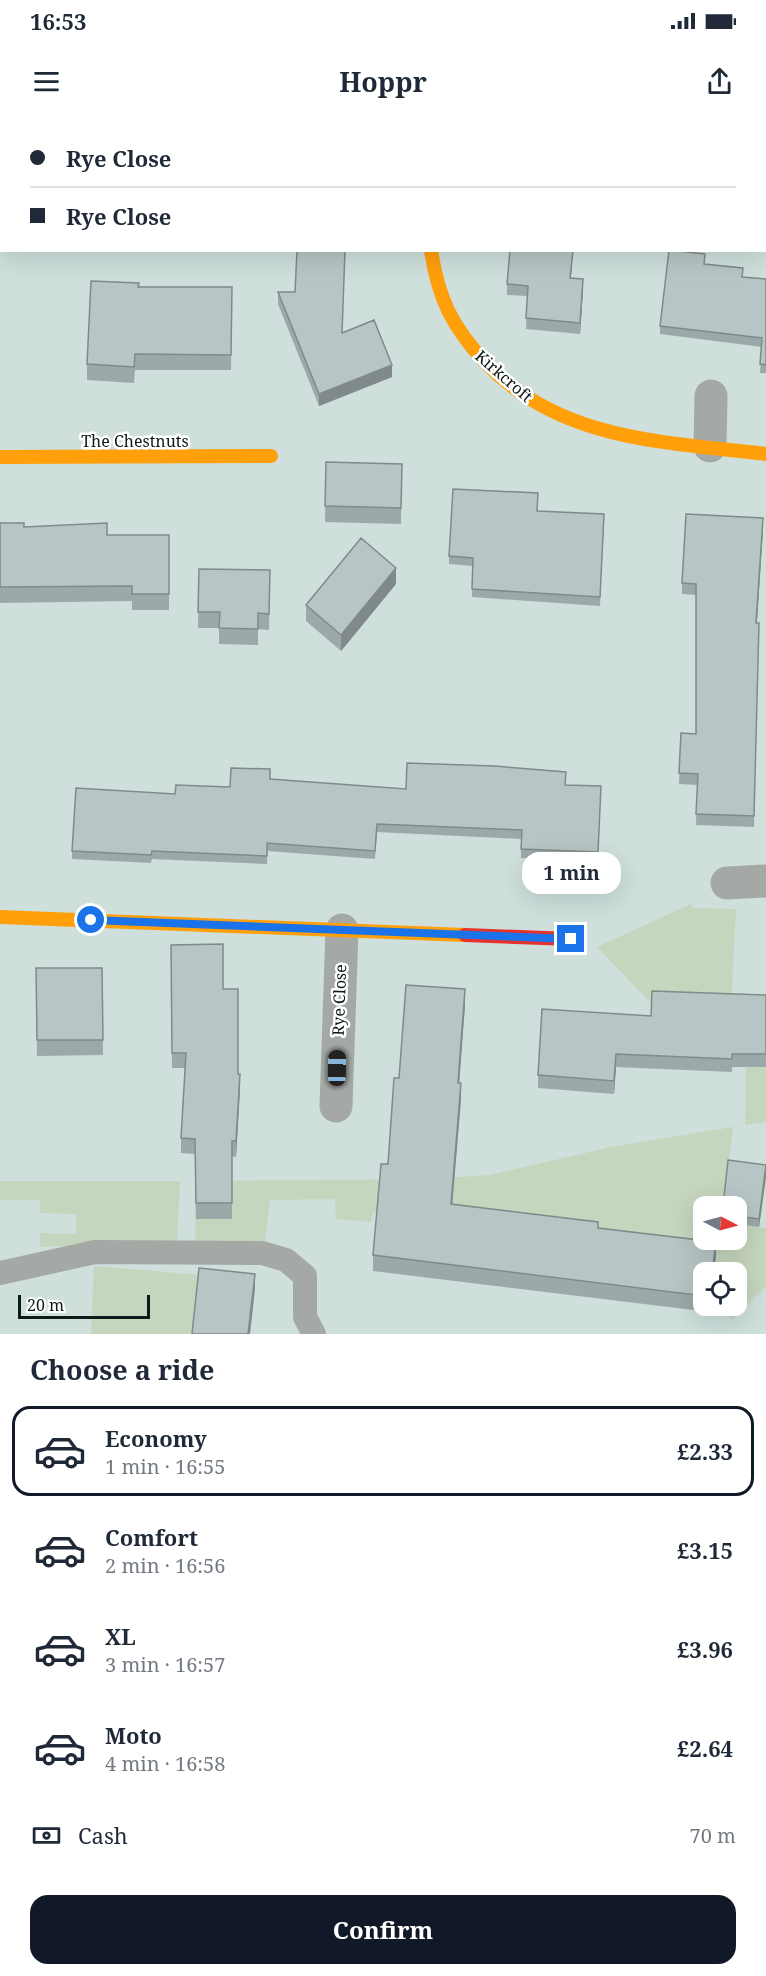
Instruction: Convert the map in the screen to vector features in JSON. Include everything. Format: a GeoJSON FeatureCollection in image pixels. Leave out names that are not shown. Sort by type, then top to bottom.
{"type":"FeatureCollection","features":[{"type":"Feature","properties":{"kind":"street","name":"Kirkcroft"},"geometry":{"type":"LineString","coordinates":[[431,252],[437,285],[456,327],[482,361],[532,403],[581,425],[638,437],[766,454]]}},
{"type":"Feature","properties":{"kind":"street"},"geometry":{"type":"LineString","coordinates":[[710,446],[711,396]]}},
{"type":"Feature","properties":{"kind":"street","name":"The Chestnuts"},"geometry":{"type":"LineString","coordinates":[[0,457],[271,456]]}},
{"type":"Feature","properties":{"kind":"street"},"geometry":{"type":"LineString","coordinates":[[727,883],[766,881]]}},
{"type":"Feature","properties":{"kind":"street"},"geometry":{"type":"LineString","coordinates":[[0,916],[571,939]]}},
{"type":"Feature","properties":{"kind":"street","name":"Rye Close"},"geometry":{"type":"LineString","coordinates":[[336,1106],[342,930]]}},
{"type":"Feature","properties":{"kind":"lane"},"geometry":{"type":"LineString","coordinates":[[0,1273],[95,1252],[262,1253],[286,1260],[305,1276],[305,1317],[314,1334]]}},
{"type":"Feature","properties":{"kind":"green space"},"geometry":{"type":"Polygon","coordinates":[[[691,904],[692,908],[736,909],[731,1008],[652,1004],[597,947],[691,904]]]}},
{"type":"Feature","properties":{"kind":"green space"},"geometry":{"type":"Polygon","coordinates":[[[746,1052],[752,1067],[766,1067],[766,1122],[745,1125],[746,1052]]]}},
{"type":"Feature","properties":{"kind":"green space"},"geometry":{"type":"Polygon","coordinates":[[[733,1127],[725,1196],[693,1196],[693,1250],[747,1250],[747,1225],[766,1228],[766,1286],[747,1305],[747,1262],[715,1262],[715,1257],[484,1225],[373,1213],[371,1222],[336,1219],[335,1199],[270,1200],[265,1242],[195,1242],[196,1181],[431,1179],[490,1175],[611,1147],[733,1127]]]}},
{"type":"Feature","properties":{"kind":"green space"},"geometry":{"type":"Polygon","coordinates":[[[0,1181],[180,1181],[177,1241],[40,1247],[40,1233],[76,1234],[76,1214],[40,1213],[40,1200],[0,1200],[0,1181]]]}},
{"type":"Feature","properties":{"kind":"green space"},"geometry":{"type":"Polygon","coordinates":[[[94,1266],[201,1275],[194,1334],[91,1334],[94,1266]]]}},
{"type":"Feature","properties":{"kind":"building"},"geometry":{"type":"Polygon","coordinates":[[[297,252],[345,252],[342,333],[374,320],[392,365],[319,394],[278,292],[295,292],[297,252]]]}},
{"type":"Feature","properties":{"kind":"building"},"geometry":{"type":"Polygon","coordinates":[[[510,252],[573,252],[570,278],[583,279],[580,323],[526,318],[528,286],[507,284],[510,252]]]}},
{"type":"Feature","properties":{"kind":"building"},"geometry":{"type":"Polygon","coordinates":[[[669,252],[705,254],[704,264],[743,268],[742,277],[766,279],[766,365],[760,364],[762,338],[660,326],[669,252]]]}},
{"type":"Feature","properties":{"kind":"building"},"geometry":{"type":"Polygon","coordinates":[[[91,281],[139,283],[138,287],[232,287],[231,355],[135,354],[134,367],[87,364],[91,281]]]}},
{"type":"Feature","properties":{"kind":"building"},"geometry":{"type":"Polygon","coordinates":[[[326,462],[402,464],[401,508],[325,506],[326,462]]]}},
{"type":"Feature","properties":{"kind":"building"},"geometry":{"type":"Polygon","coordinates":[[[453,489],[538,493],[537,511],[604,514],[600,597],[472,589],[473,558],[449,556],[453,489]]]}},
{"type":"Feature","properties":{"kind":"building"},"geometry":{"type":"Polygon","coordinates":[[[686,514],[763,518],[756,623],[759,623],[754,816],[696,814],[698,774],[679,773],[681,733],[696,734],[696,584],[682,583],[686,514]]]}},
{"type":"Feature","properties":{"kind":"building"},"geometry":{"type":"Polygon","coordinates":[[[0,523],[24,523],[24,527],[107,523],[107,535],[169,535],[169,594],[132,594],[132,586],[0,587],[0,523]]]}},
{"type":"Feature","properties":{"kind":"building"},"geometry":{"type":"Polygon","coordinates":[[[361,538],[396,568],[341,635],[306,605],[361,538]]]}},
{"type":"Feature","properties":{"kind":"building"},"geometry":{"type":"Polygon","coordinates":[[[199,569],[270,570],[269,614],[258,613],[258,629],[219,628],[220,612],[198,612],[199,569]]]}},
{"type":"Feature","properties":{"kind":"building"},"geometry":{"type":"Polygon","coordinates":[[[407,763],[494,766],[566,772],[565,785],[601,786],[598,852],[521,849],[522,830],[377,824],[375,851],[267,843],[267,856],[152,851],[151,855],[72,851],[76,788],[175,794],[176,785],[230,787],[231,768],[270,769],[270,779],[406,789],[407,763]]]}},
{"type":"Feature","properties":{"kind":"building"},"geometry":{"type":"Polygon","coordinates":[[[223,944],[223,989],[238,989],[238,1074],[240,1074],[236,1141],[232,1141],[232,1203],[196,1203],[195,1139],[181,1138],[186,1053],[172,1053],[171,945],[223,944]]]}},
{"type":"Feature","properties":{"kind":"building"},"geometry":{"type":"Polygon","coordinates":[[[36,968],[102,968],[103,1040],[37,1040],[36,968]]]}},
{"type":"Feature","properties":{"kind":"building"},"geometry":{"type":"Polygon","coordinates":[[[406,985],[465,989],[458,1083],[461,1083],[451,1204],[598,1222],[598,1228],[693,1239],[693,1250],[715,1250],[713,1262],[693,1262],[693,1295],[373,1255],[381,1164],[388,1164],[394,1078],[399,1078],[406,985]]]}},
{"type":"Feature","properties":{"kind":"building"},"geometry":{"type":"Polygon","coordinates":[[[652,991],[766,995],[766,1054],[732,1054],[732,1059],[616,1054],[614,1081],[538,1075],[542,1009],[651,1016],[652,991]]]}},
{"type":"Feature","properties":{"kind":"building"},"geometry":{"type":"Polygon","coordinates":[[[728,1160],[766,1165],[759,1219],[747,1217],[747,1196],[724,1196],[728,1160]]]}},
{"type":"Feature","properties":{"kind":"building"},"geometry":{"type":"Polygon","coordinates":[[[199,1268],[255,1274],[248,1334],[192,1334],[199,1268]]]}},
{"type":"Feature","properties":{"kind":"traffic: slow"},"geometry":{"type":"LineString","coordinates":[[431,252],[438,283],[448,311],[474,350],[515,389],[547,408],[581,423],[616,433],[690,446],[766,454]]}},
{"type":"Feature","properties":{"kind":"traffic: slow"},"geometry":{"type":"LineString","coordinates":[[0,457],[271,456]]}},
{"type":"Feature","properties":{"kind":"traffic: slow"},"geometry":{"type":"LineString","coordinates":[[0,917],[465,935]]}},
{"type":"Feature","properties":{"kind":"traffic: jam"},"geometry":{"type":"LineString","coordinates":[[465,935],[571,939]]}},
{"type":"Feature","properties":{"kind":"route"},"geometry":{"type":"LineString","coordinates":[[91,920],[571,939]]}}]}
